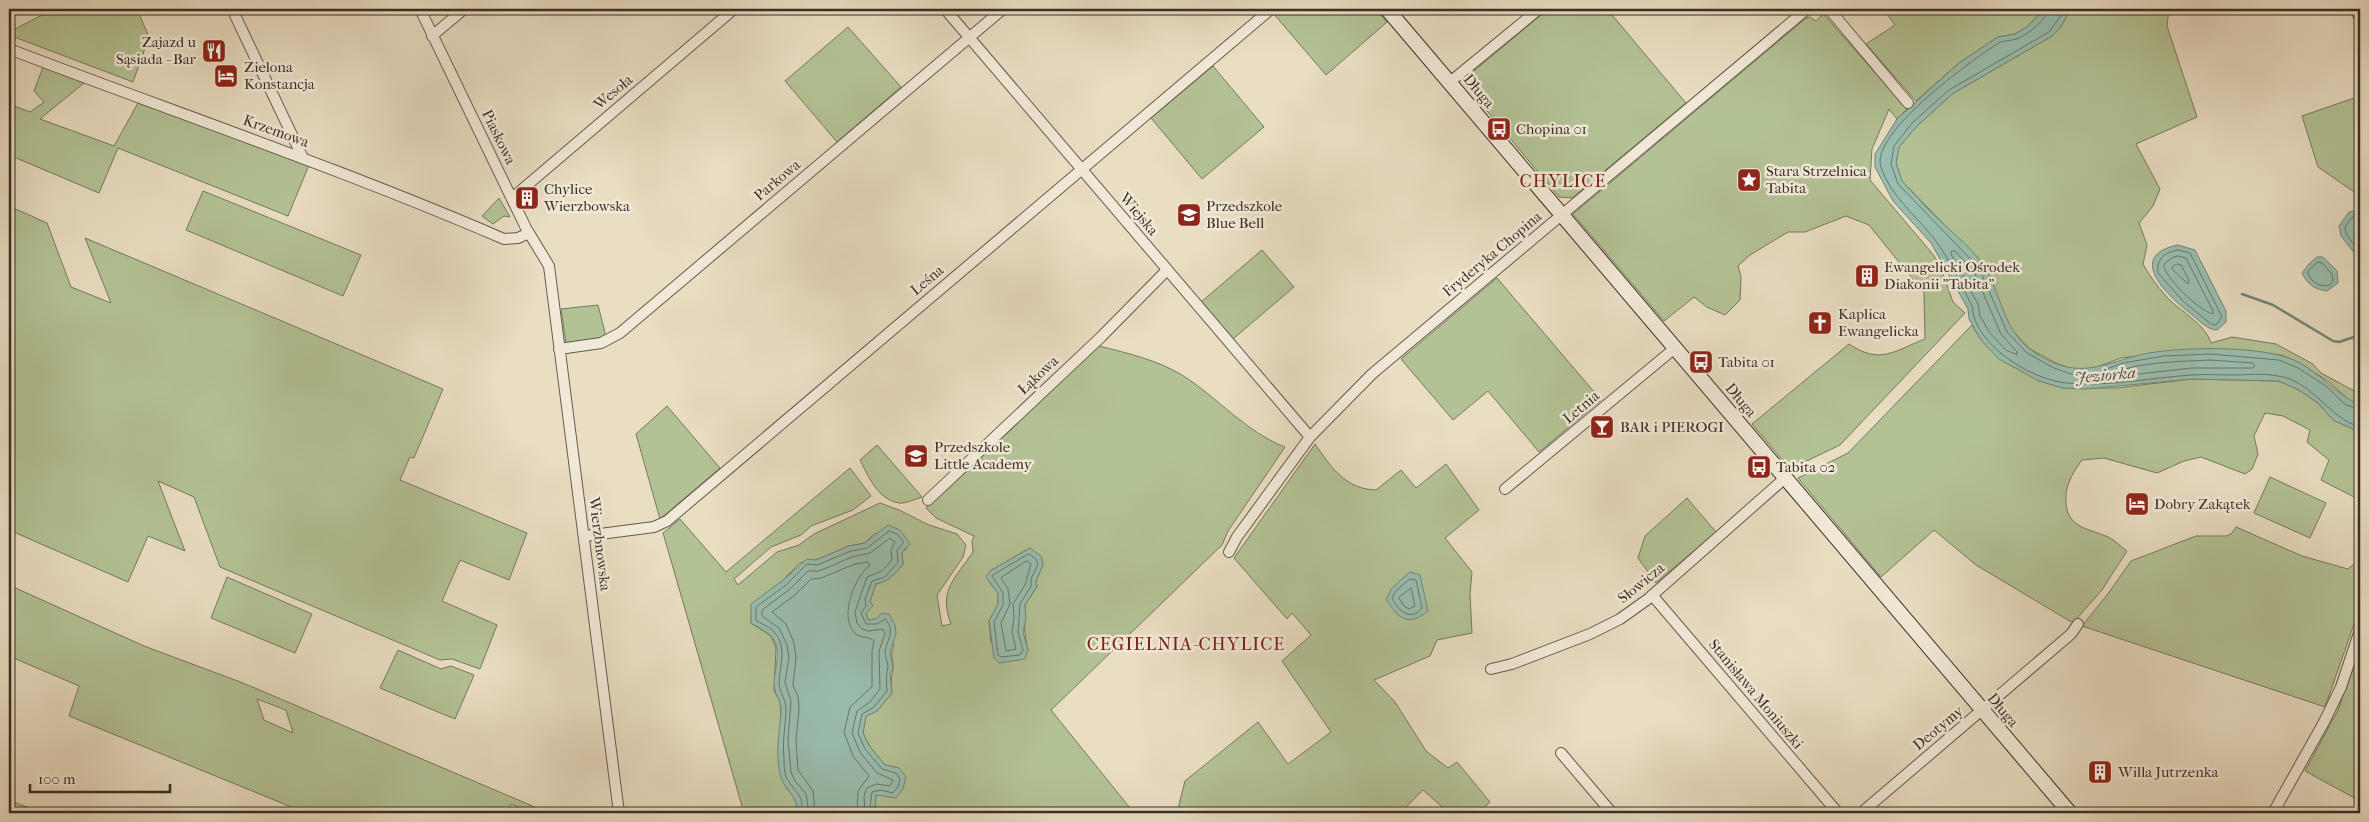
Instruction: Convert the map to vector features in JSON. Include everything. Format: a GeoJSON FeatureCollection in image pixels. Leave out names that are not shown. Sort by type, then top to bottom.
{"type":"FeatureCollection","features":[{"type":"Feature","properties":{"kind":"street"},"geometry":{"type":"LineString","coordinates":[[232,9],[302,156]]}},
{"type":"Feature","properties":{"kind":"street","name":"Piaskowa"},"geometry":{"type":"LineString","coordinates":[[420,9],[529,233],[549,266],[551,278]]}},
{"type":"Feature","properties":{"kind":"street"},"geometry":{"type":"LineString","coordinates":[[432,36],[464,9]]}},
{"type":"Feature","properties":{"kind":"street","name":"Wesoła"},"geometry":{"type":"LineString","coordinates":[[512,198],[734,9]]}},
{"type":"Feature","properties":{"kind":"street","name":"Wiejska"},"geometry":{"type":"LineString","coordinates":[[945,9],[1310,437]]}},
{"type":"Feature","properties":{"kind":"street","name":"Parkowa"},"geometry":{"type":"LineString","coordinates":[[559,349],[601,343],[620,333],[1003,9]]}},
{"type":"Feature","properties":{"kind":"street","name":"Leśna"},"geometry":{"type":"LineString","coordinates":[[585,536],[654,527],[667,521],[1081,168],[1271,9]]}},
{"type":"Feature","properties":{"kind":"street","name":"Długa"},"geometry":{"type":"LineString","coordinates":[[1388,9],[2070,813]]}},
{"type":"Feature","properties":{"kind":"street"},"geometry":{"type":"LineString","coordinates":[[1450,82],[1539,9]]}},
{"type":"Feature","properties":{"kind":"street","name":"Fryderyka Chopina"},"geometry":{"type":"LineString","coordinates":[[1228,552],[1310,437],[1372,374],[1807,9]]}},
{"type":"Feature","properties":{"kind":"street"},"geometry":{"type":"LineString","coordinates":[[1829,9],[1908,103]]}},
{"type":"Feature","properties":{"kind":"street"},"geometry":{"type":"LineString","coordinates":[[2355,9],[2360,18]]}},
{"type":"Feature","properties":{"kind":"street","name":"Krzemowa"},"geometry":{"type":"LineString","coordinates":[[9,49],[302,156],[410,198],[504,239],[512,240],[529,233]]}},
{"type":"Feature","properties":{"kind":"street"},"geometry":{"type":"LineString","coordinates":[[278,148],[288,128]]}},
{"type":"Feature","properties":{"kind":"street","name":"Łąkowa"},"geometry":{"type":"LineString","coordinates":[[928,500],[1093,344],[1166,270]]}},
{"type":"Feature","properties":{"kind":"street","name":"Wierzbnowska"},"geometry":{"type":"LineString","coordinates":[[551,278],[619,813]]}},
{"type":"Feature","properties":{"kind":"street","name":"Letnia"},"geometry":{"type":"LineString","coordinates":[[1505,489],[1675,348]]}},
{"type":"Feature","properties":{"kind":"street","name":"Słowicza"},"geometry":{"type":"LineString","coordinates":[[1491,669],[1512,664],[1590,634],[1620,619],[1652,595],[1785,478]]}},
{"type":"Feature","properties":{"kind":"street","name":"Stanisława Moniuszki"},"geometry":{"type":"LineString","coordinates":[[1652,595],[1838,813]]}},
{"type":"Feature","properties":{"kind":"street","name":"Deotymy"},"geometry":{"type":"LineString","coordinates":[[1861,813],[2071,634],[2078,624]]}},
{"type":"Feature","properties":{"kind":"street"},"geometry":{"type":"LineString","coordinates":[[2273,813],[2324,722],[2341,687],[2360,630]]}},
{"type":"Feature","properties":{"kind":"street"},"geometry":{"type":"LineString","coordinates":[[1561,753],[1612,813]]}},
{"type":"Feature","properties":{"kind":"shaded area"},"geometry":{"type":"Polygon","coordinates":[[[47,9],[137,9],[149,37],[133,82],[9,35],[9,32],[48,12],[47,9]]]}},
{"type":"Feature","properties":{"kind":"shaded area"},"geometry":{"type":"Polygon","coordinates":[[[1279,9],[1375,9],[1387,22],[1326,75],[1273,13],[1279,9]]]}},
{"type":"Feature","properties":{"kind":"shaded area"},"geometry":{"type":"Polygon","coordinates":[[[1548,9],[1607,9],[1686,103],[1572,198],[1559,197],[1462,81],[1548,9]]]}},
{"type":"Feature","properties":{"kind":"shaded area"},"geometry":{"type":"Polygon","coordinates":[[[1819,9],[1907,109],[1897,119],[1889,109],[1872,149],[1870,180],[1939,263],[1953,302],[1965,313],[1840,445],[1790,469],[1752,424],[1849,344],[1870,354],[1878,355],[1896,351],[1925,339],[1924,293],[1869,225],[1846,216],[1805,232],[1788,232],[1750,255],[1738,266],[1741,277],[1740,300],[1725,315],[1707,307],[1694,297],[1664,321],[1573,214],[1806,18],[1810,17],[1816,21],[1821,16],[1819,9]]]}},
{"type":"Feature","properties":{"kind":"shaded area"},"geometry":{"type":"Polygon","coordinates":[[[1883,9],[2044,9],[2027,27],[2015,34],[1998,37],[1959,63],[1916,101],[1866,44],[1895,25],[1883,9]]]}},
{"type":"Feature","properties":{"kind":"shaded area"},"geometry":{"type":"Polygon","coordinates":[[[2071,9],[2169,9],[2167,26],[2197,117],[2136,144],[2160,189],[2153,206],[2139,223],[2147,245],[2143,264],[2153,280],[2172,302],[2203,329],[2211,343],[2232,337],[2276,344],[2313,364],[2321,373],[2360,394],[2360,405],[2349,400],[2329,382],[2300,363],[2281,355],[2210,349],[2121,358],[2092,369],[2072,369],[2056,363],[2030,349],[2011,329],[1983,265],[1902,181],[1896,163],[1899,147],[1917,126],[1952,94],[2052,36],[2060,28],[2071,9]]]}},
{"type":"Feature","properties":{"kind":"shaded area"},"geometry":{"type":"Polygon","coordinates":[[[848,27],[901,87],[837,142],[785,81],[848,27]]]}},
{"type":"Feature","properties":{"kind":"shaded area"},"geometry":{"type":"Polygon","coordinates":[[[1213,66],[1264,127],[1202,179],[1151,118],[1213,66]]]}},
{"type":"Feature","properties":{"kind":"shaded area"},"geometry":{"type":"Polygon","coordinates":[[[43,67],[84,83],[40,119],[114,146],[138,103],[309,165],[288,216],[118,148],[99,193],[9,155],[9,104],[30,112],[44,102],[34,91],[43,67]]]}},
{"type":"Feature","properties":{"kind":"shaded area"},"geometry":{"type":"Polygon","coordinates":[[[2360,96],[2360,196],[2318,167],[2302,116],[2360,96]]]}},
{"type":"Feature","properties":{"kind":"shaded area"},"geometry":{"type":"Polygon","coordinates":[[[203,191],[361,255],[343,296],[186,230],[203,191]]]}},
{"type":"Feature","properties":{"kind":"shaded area"},"geometry":{"type":"Polygon","coordinates":[[[499,198],[510,217],[504,216],[493,224],[482,216],[499,198]]]}},
{"type":"Feature","properties":{"kind":"shaded area"},"geometry":{"type":"Polygon","coordinates":[[[9,206],[47,223],[71,287],[111,303],[85,238],[443,389],[414,458],[410,457],[400,480],[527,533],[509,580],[460,560],[442,601],[497,625],[480,669],[452,659],[440,660],[220,567],[194,497],[158,481],[185,551],[148,536],[128,582],[9,530],[9,206]]]}},
{"type":"Feature","properties":{"kind":"shaded area"},"geometry":{"type":"Polygon","coordinates":[[[1262,250],[1294,287],[1233,339],[1201,302],[1262,250]]]}},
{"type":"Feature","properties":{"kind":"shaded area"},"geometry":{"type":"Polygon","coordinates":[[[1497,278],[1601,400],[1539,452],[1488,391],[1453,420],[1401,359],[1497,278]]]}},
{"type":"Feature","properties":{"kind":"shaded area"},"geometry":{"type":"Polygon","coordinates":[[[598,305],[606,337],[566,343],[561,309],[598,305]]]}},
{"type":"Feature","properties":{"kind":"shaded area"},"geometry":{"type":"Polygon","coordinates":[[[1972,325],[1981,340],[2039,381],[2063,388],[2116,388],[2192,379],[2279,381],[2299,390],[2318,403],[2333,420],[2360,432],[2360,500],[2321,480],[2329,460],[2307,442],[2310,430],[2283,416],[2265,413],[2254,436],[2258,454],[2252,469],[2245,474],[2201,457],[2184,461],[2157,473],[2104,458],[2082,460],[2069,481],[2066,495],[2068,514],[2077,524],[2111,538],[2127,551],[2102,590],[2073,623],[1976,565],[1934,530],[1881,577],[1798,478],[1848,453],[1972,325]]]}},
{"type":"Feature","properties":{"kind":"shaded area"},"geometry":{"type":"Polygon","coordinates":[[[1099,346],[1142,358],[1182,375],[1257,433],[1285,447],[1228,531],[1222,545],[1051,710],[1134,813],[878,813],[875,808],[876,795],[882,795],[899,768],[885,765],[870,747],[863,733],[866,716],[877,711],[892,693],[892,654],[894,645],[876,619],[868,620],[866,613],[876,584],[888,579],[897,571],[903,564],[902,552],[907,548],[875,533],[865,543],[849,546],[816,560],[800,563],[782,581],[752,604],[751,623],[771,636],[776,648],[774,691],[780,701],[786,788],[796,798],[797,807],[793,813],[744,813],[663,533],[680,519],[726,572],[850,468],[871,496],[853,510],[811,526],[801,535],[771,547],[734,579],[738,585],[777,552],[799,545],[814,534],[880,503],[929,525],[957,534],[966,545],[963,557],[937,595],[942,626],[951,624],[946,602],[950,585],[973,552],[972,541],[974,536],[936,518],[926,508],[1099,346]],[[1030,548],[990,571],[990,583],[998,593],[998,604],[989,621],[991,642],[1028,650],[1024,626],[1025,607],[1037,586],[1036,581],[1043,565],[1030,548]]]}},
{"type":"Feature","properties":{"kind":"shaded area"},"geometry":{"type":"Polygon","coordinates":[[[667,406],[720,468],[660,519],[636,434],[667,406]]]}},
{"type":"Feature","properties":{"kind":"shaded area"},"geometry":{"type":"Polygon","coordinates":[[[1315,444],[1340,475],[1347,481],[1365,489],[1376,490],[1401,470],[1416,488],[1446,464],[1479,510],[1445,538],[1472,572],[1470,594],[1472,633],[1437,640],[1430,656],[1374,680],[1395,702],[1426,751],[1448,768],[1457,762],[1490,802],[1478,813],[1449,813],[1423,790],[1400,813],[1177,813],[1185,781],[1258,722],[1288,764],[1331,732],[1282,661],[1311,635],[1292,613],[1287,619],[1234,558],[1315,444]]]}},
{"type":"Feature","properties":{"kind":"shaded area"},"geometry":{"type":"Polygon","coordinates":[[[877,445],[922,497],[899,503],[891,501],[879,492],[870,480],[860,460],[877,445]]]}},
{"type":"Feature","properties":{"kind":"shaded area"},"geometry":{"type":"Polygon","coordinates":[[[2270,477],[2326,503],[2310,538],[2254,513],[2270,477]]]}},
{"type":"Feature","properties":{"kind":"shaded area"},"geometry":{"type":"Polygon","coordinates":[[[1687,498],[1716,532],[1656,583],[1638,558],[1645,536],[1687,498]]]}},
{"type":"Feature","properties":{"kind":"shaded area"},"geometry":{"type":"Polygon","coordinates":[[[2236,527],[2302,556],[2348,569],[2360,559],[2360,607],[2325,707],[2082,626],[2131,561],[2196,536],[2226,536],[2231,534],[2236,527]]]}},
{"type":"Feature","properties":{"kind":"shaded area"},"geometry":{"type":"Polygon","coordinates":[[[227,577],[312,614],[295,653],[211,618],[227,577]]]}},
{"type":"Feature","properties":{"kind":"shaded area"},"geometry":{"type":"Polygon","coordinates":[[[9,585],[144,646],[243,683],[549,813],[533,813],[511,804],[507,813],[324,813],[310,808],[306,813],[69,716],[79,686],[9,656],[9,585]],[[257,699],[264,720],[293,733],[286,710],[257,699]]]}},
{"type":"Feature","properties":{"kind":"shaded area"},"geometry":{"type":"Polygon","coordinates":[[[2360,646],[2360,801],[2305,771],[2338,710],[2360,646]]]}},
{"type":"Feature","properties":{"kind":"shaded area"},"geometry":{"type":"Polygon","coordinates":[[[398,650],[441,669],[451,666],[474,675],[455,719],[380,688],[398,650]]]}},
{"type":"Feature","properties":{"kind":"shaded area"},"geometry":{"type":"Polygon","coordinates":[[[9,800],[39,812],[9,813],[9,800]]]}},
{"type":"Feature","properties":{"kind":"water","name":"Jeziorka"},"geometry":{"type":"Polygon","coordinates":[[[2044,9],[2071,9],[2060,28],[2052,36],[1952,94],[1917,126],[1899,147],[1896,163],[1902,181],[1979,259],[1989,276],[2014,332],[2031,350],[2050,361],[2067,367],[2097,367],[2145,354],[2197,349],[2235,349],[2289,358],[2302,364],[2345,397],[2360,405],[2360,432],[2333,420],[2318,403],[2299,390],[2279,381],[2192,379],[2086,389],[2063,388],[2039,381],[1999,359],[1981,340],[1969,319],[1968,309],[1931,243],[1893,201],[1875,167],[1875,154],[1897,119],[1959,63],[1998,37],[2015,34],[2027,27],[2044,9]]]}},
{"type":"Feature","properties":{"kind":"water"},"geometry":{"type":"Polygon","coordinates":[[[2349,212],[2360,213],[2360,260],[2341,236],[2339,226],[2349,212]]]}},
{"type":"Feature","properties":{"kind":"water"},"geometry":{"type":"Polygon","coordinates":[[[2178,245],[2195,250],[2226,311],[2226,322],[2217,330],[2206,327],[2182,307],[2163,288],[2156,277],[2153,267],[2154,258],[2162,250],[2178,245]]]}},
{"type":"Feature","properties":{"kind":"water"},"geometry":{"type":"Polygon","coordinates":[[[2317,257],[2323,257],[2337,271],[2338,283],[2327,291],[2312,286],[2302,273],[2317,257]]]}},
{"type":"Feature","properties":{"kind":"water"},"geometry":{"type":"Polygon","coordinates":[[[888,525],[900,530],[910,544],[902,552],[903,564],[900,568],[888,579],[876,584],[870,601],[873,606],[866,613],[868,620],[876,619],[882,613],[889,614],[895,625],[896,634],[890,652],[893,668],[890,674],[892,693],[877,711],[866,716],[863,733],[870,747],[885,765],[899,768],[906,777],[903,789],[896,798],[876,795],[875,808],[878,813],[793,813],[797,807],[796,802],[782,779],[779,766],[778,750],[781,709],[774,684],[777,647],[771,636],[751,623],[751,604],[807,559],[816,560],[849,546],[865,543],[888,525]]]}},
{"type":"Feature","properties":{"kind":"water"},"geometry":{"type":"Polygon","coordinates":[[[1030,548],[1041,556],[1043,565],[1036,581],[1037,586],[1025,605],[1026,619],[1023,632],[1028,650],[1025,659],[999,663],[994,658],[989,621],[998,604],[998,593],[986,577],[990,571],[1030,548]]]}},
{"type":"Feature","properties":{"kind":"water"},"geometry":{"type":"Polygon","coordinates":[[[1410,572],[1420,575],[1428,611],[1421,616],[1409,620],[1399,616],[1386,599],[1392,588],[1410,572]]]}},
{"type":"Feature","properties":{"kind":"waterway"},"geometry":{"type":"LineString","coordinates":[[2242,294],[2273,305],[2333,341],[2339,342],[2360,335]]}},
{"type":"Feature","properties":{"kind":"place","name":"Zajazd u Sąsiada - Bar"},"geometry":{"type":"Point","coordinates":[214,51]}},
{"type":"Feature","properties":{"kind":"place","name":"Zielona Konstancja"},"geometry":{"type":"Point","coordinates":[226,76]}},
{"type":"Feature","properties":{"kind":"place","name":"Chopina 01"},"geometry":{"type":"Point","coordinates":[1499,129]}},
{"type":"Feature","properties":{"kind":"place","name":"Stara Strzelnica Tabita"},"geometry":{"type":"Point","coordinates":[1749,180]}},
{"type":"Feature","properties":{"kind":"place","name":"Chylice Wierzbowska"},"geometry":{"type":"Point","coordinates":[527,198]}},
{"type":"Feature","properties":{"kind":"place","name":"Przedszkole Blue Bell"},"geometry":{"type":"Point","coordinates":[1189,215]}},
{"type":"Feature","properties":{"kind":"place","name":"Ewangelicki Ośrodek Diakonii \"Tabita\""},"geometry":{"type":"Point","coordinates":[1867,276]}},
{"type":"Feature","properties":{"kind":"place","name":"Kaplica Ewangelicka"},"geometry":{"type":"Point","coordinates":[1820,323]}},
{"type":"Feature","properties":{"kind":"place","name":"Tabita 01"},"geometry":{"type":"Point","coordinates":[1701,362]}},
{"type":"Feature","properties":{"kind":"place","name":"BAR i PIEROGI"},"geometry":{"type":"Point","coordinates":[1602,427]}},
{"type":"Feature","properties":{"kind":"place","name":"Przedszkole Little Academy"},"geometry":{"type":"Point","coordinates":[916,456]}},
{"type":"Feature","properties":{"kind":"place","name":"Tabita 02"},"geometry":{"type":"Point","coordinates":[1759,467]}},
{"type":"Feature","properties":{"kind":"place","name":"Dobry Zakątek"},"geometry":{"type":"Point","coordinates":[2137,504]}},
{"type":"Feature","properties":{"kind":"place","name":"Willa Jutrzenka"},"geometry":{"type":"Point","coordinates":[2100,772]}},
{"type":"Feature","properties":{"kind":"district","name":"CHYLICE"},"geometry":{"type":"Point","coordinates":[1563,181]}},
{"type":"Feature","properties":{"kind":"district","name":"CEGIELNIA-CHYLICE"},"geometry":{"type":"Point","coordinates":[1186,644]}}]}
